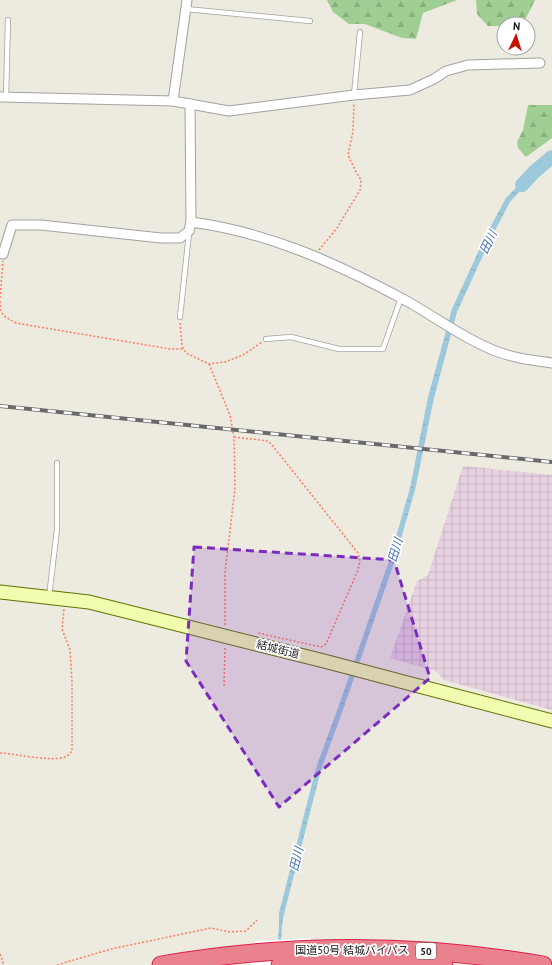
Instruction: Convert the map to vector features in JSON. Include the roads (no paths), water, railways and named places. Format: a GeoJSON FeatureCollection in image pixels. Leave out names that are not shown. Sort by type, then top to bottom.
{"type":"FeatureCollection","features":[{"type":"Feature","properties":{"kind":"highway","name":"国道50号 結城バイパス"},"geometry":{"type":"LineString","coordinates":[[280,965],[307,956],[371,948],[422,950],[465,954],[543,965]]}},
{"type":"Feature","properties":{"kind":"highway","name":"国道50号 結城バイパス"},"geometry":{"type":"LineString","coordinates":[[161,965],[221,955],[252,952],[307,956],[344,962],[444,965]]}},
{"type":"Feature","properties":{"kind":"street"},"geometry":{"type":"LineString","coordinates":[[173,101],[186,5]]}},
{"type":"Feature","properties":{"kind":"street"},"geometry":{"type":"LineString","coordinates":[[3,97],[173,101],[229,110],[410,90],[434,79],[446,71],[468,65],[540,63]]}},
{"type":"Feature","properties":{"kind":"street"},"geometry":{"type":"LineString","coordinates":[[2,253],[12,225],[41,225],[161,238],[180,238],[190,227],[190,104]]}},
{"type":"Feature","properties":{"kind":"street"},"geometry":{"type":"LineString","coordinates":[[190,227],[220,226],[261,237],[314,256],[401,298],[465,336],[493,350],[515,357],[552,363]]}},
{"type":"Feature","properties":{"kind":"street","name":"結城街道"},"geometry":{"type":"LineString","coordinates":[[0,592],[89,602],[226,634],[552,721]]}},
{"type":"Feature","properties":{"kind":"lane"},"geometry":{"type":"LineString","coordinates":[[186,5],[310,21]]}},
{"type":"Feature","properties":{"kind":"lane"},"geometry":{"type":"LineString","coordinates":[[3,97],[8,20]]}},
{"type":"Feature","properties":{"kind":"lane"},"geometry":{"type":"LineString","coordinates":[[354,95],[360,32]]}},
{"type":"Feature","properties":{"kind":"lane"},"geometry":{"type":"LineString","coordinates":[[180,317],[190,227]]}},
{"type":"Feature","properties":{"kind":"lane"},"geometry":{"type":"LineString","coordinates":[[266,339],[291,337],[339,349],[383,349],[401,298]]}},
{"type":"Feature","properties":{"kind":"lane"},"geometry":{"type":"LineString","coordinates":[[49,597],[57,529],[57,463]]}},
{"type":"Feature","properties":{"kind":"water"},"geometry":{"type":"Polygon","coordinates":[[[533,170],[536,173],[510,202],[491,238],[457,312],[434,398],[415,490],[394,563],[321,770],[284,914],[280,965],[276,965],[279,913],[316,768],[389,561],[410,488],[428,397],[452,309],[486,235],[506,198],[533,170]]]}},
{"type":"Feature","properties":{"kind":"waterway","name":"田川"},"geometry":{"type":"LineString","coordinates":[[522,185],[534,172],[552,157]]}},
{"type":"Feature","properties":{"kind":"railway"},"geometry":{"type":"LineString","coordinates":[[0,406],[552,462]]}}]}
